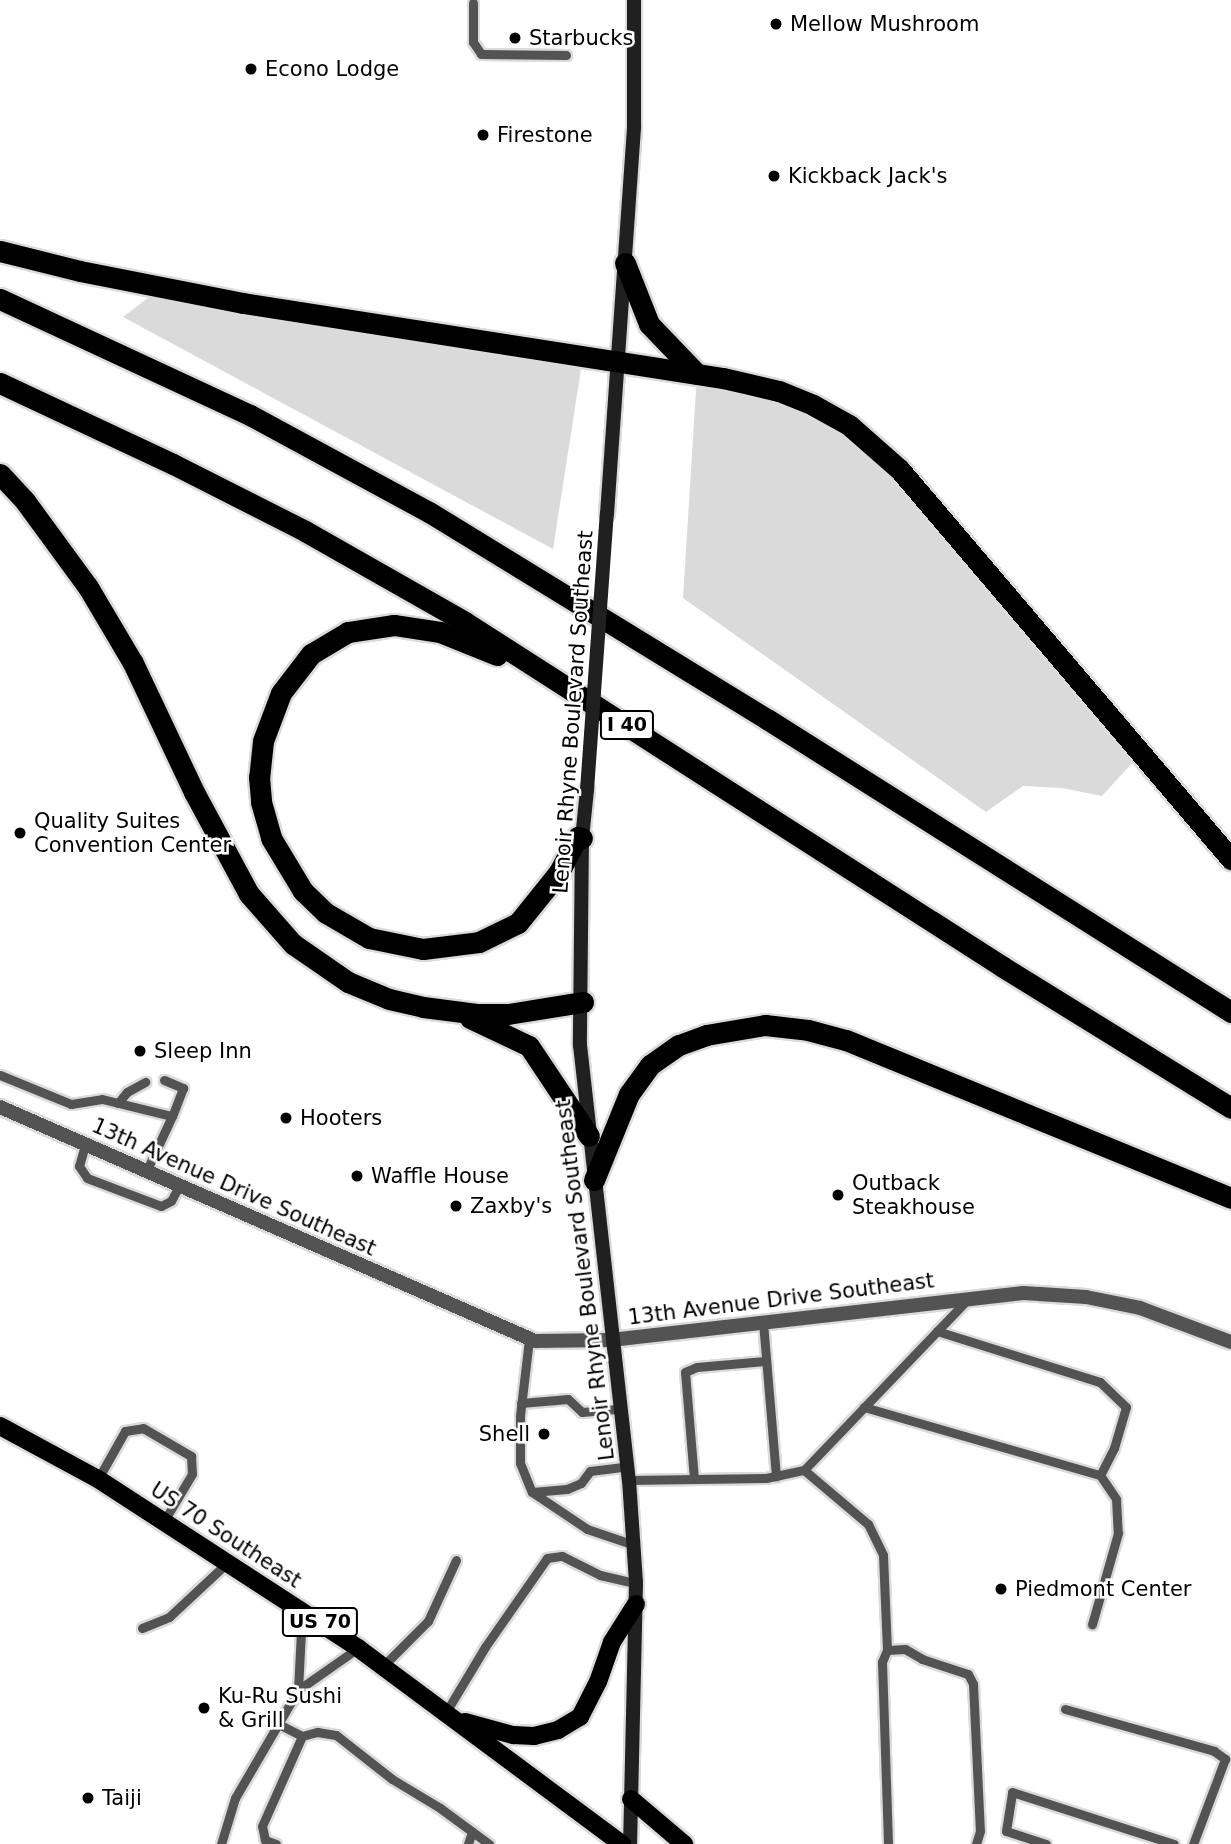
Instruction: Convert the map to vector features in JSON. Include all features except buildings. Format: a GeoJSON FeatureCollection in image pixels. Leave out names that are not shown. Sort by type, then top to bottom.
{"type":"FeatureCollection","features":[{"type":"Feature","properties":{"kind":"highway"},"geometry":{"type":"LineString","coordinates":[[0,251],[161,288],[752,384],[813,405],[849,425],[881,450],[1231,859]]}},
{"type":"Feature","properties":{"kind":"highway"},"geometry":{"type":"LineString","coordinates":[[625,263],[649,324],[697,374]]}},
{"type":"Feature","properties":{"kind":"highway"},"geometry":{"type":"LineString","coordinates":[[0,299],[250,415],[473,538],[767,719],[1231,1012]]}},
{"type":"Feature","properties":{"kind":"highway","name":"I 40"},"geometry":{"type":"LineString","coordinates":[[0,383],[173,464],[305,531],[466,622],[956,937],[1231,1108]]}},
{"type":"Feature","properties":{"kind":"highway"},"geometry":{"type":"LineString","coordinates":[[0,474],[63,551],[111,624],[221,844],[262,912],[293,944],[348,982],[389,999],[441,1010],[489,1025],[529,1046],[589,1136]]}},
{"type":"Feature","properties":{"kind":"highway"},"geometry":{"type":"LineString","coordinates":[[566,684],[440,632],[394,625],[348,632],[311,654],[281,693],[263,741],[259,777],[261,802],[271,838],[282,861],[319,908],[348,928],[369,938],[423,949],[479,942],[517,923],[559,872],[578,837],[582,838]]}},
{"type":"Feature","properties":{"kind":"highway"},"geometry":{"type":"LineString","coordinates":[[441,1010],[508,1014],[583,1002]]}},
{"type":"Feature","properties":{"kind":"highway"},"geometry":{"type":"LineString","coordinates":[[594,1181],[629,1094],[650,1065],[679,1045],[706,1035],[765,1026],[808,1030],[846,1040],[1231,1198]]}},
{"type":"Feature","properties":{"kind":"main road","name":"Lenoir Rhyne Boulevard Southeast"},"geometry":{"type":"LineString","coordinates":[[629,1844],[636,1604],[634,1545],[580,1045],[583,1002],[582,838],[635,126],[634,0]]}},
{"type":"Feature","properties":{"kind":"main road","name":"US 70 Southeast"},"geometry":{"type":"LineString","coordinates":[[0,1426],[98,1479],[228,1561],[384,1665],[622,1844]]}},
{"type":"Feature","properties":{"kind":"main road"},"geometry":{"type":"LineString","coordinates":[[451,1716],[513,1735],[534,1736],[558,1730],[580,1717],[598,1682],[612,1642],[636,1604]]}},
{"type":"Feature","properties":{"kind":"main road"},"geometry":{"type":"LineString","coordinates":[[631,1798],[684,1844]]}},
{"type":"Feature","properties":{"kind":"street","name":"13th Avenue Drive Southeast"},"geometry":{"type":"LineString","coordinates":[[0,1107],[529,1339],[552,1343],[611,1340],[1023,1293],[1086,1297],[1166,1316],[1231,1342]]}},
{"type":"Feature","properties":{"kind":"lane"},"geometry":{"type":"LineString","coordinates":[[473,3],[473,42],[481,54],[566,55]]}},
{"type":"Feature","properties":{"kind":"lane"},"geometry":{"type":"LineString","coordinates":[[0,1075],[71,1104],[102,1099],[172,1116]]}},
{"type":"Feature","properties":{"kind":"lane"},"geometry":{"type":"LineString","coordinates":[[146,1172],[183,1088],[164,1080]]}},
{"type":"Feature","properties":{"kind":"lane"},"geometry":{"type":"LineString","coordinates":[[118,1103],[127,1092],[145,1082]]}},
{"type":"Feature","properties":{"kind":"lane"},"geometry":{"type":"LineString","coordinates":[[85,1145],[79,1166],[87,1178],[161,1206],[171,1201],[179,1186]]}},
{"type":"Feature","properties":{"kind":"lane"},"geometry":{"type":"LineString","coordinates":[[532,1492],[567,1489],[581,1483],[590,1472],[694,1479],[776,1476],[804,1470],[969,1298]]}},
{"type":"Feature","properties":{"kind":"lane"},"geometry":{"type":"LineString","coordinates":[[763,1322],[776,1476]]}},
{"type":"Feature","properties":{"kind":"lane"},"geometry":{"type":"LineString","coordinates":[[937,1331],[1100,1382],[1126,1407],[1114,1448],[1100,1475]]}},
{"type":"Feature","properties":{"kind":"lane"},"geometry":{"type":"LineString","coordinates":[[529,1339],[521,1404],[520,1463],[532,1492],[587,1529],[634,1545]]}},
{"type":"Feature","properties":{"kind":"lane"},"geometry":{"type":"LineString","coordinates":[[694,1479],[685,1372],[697,1367],[765,1361]]}},
{"type":"Feature","properties":{"kind":"lane"},"geometry":{"type":"LineString","coordinates":[[521,1404],[568,1399],[582,1412],[620,1409]]}},
{"type":"Feature","properties":{"kind":"lane"},"geometry":{"type":"LineString","coordinates":[[864,1407],[1100,1475],[1116,1499],[1118,1533],[1092,1624]]}},
{"type":"Feature","properties":{"kind":"lane"},"geometry":{"type":"LineString","coordinates":[[98,1479],[125,1431],[143,1428],[191,1456],[192,1474],[164,1521]]}},
{"type":"Feature","properties":{"kind":"lane"},"geometry":{"type":"LineString","coordinates":[[804,1470],[868,1524],[883,1555],[887,1650],[882,1662],[888,1844]]}},
{"type":"Feature","properties":{"kind":"lane"},"geometry":{"type":"LineString","coordinates":[[451,1716],[477,1659],[547,1558],[552,1555],[562,1556],[594,1572],[636,1583]]}},
{"type":"Feature","properties":{"kind":"lane"},"geometry":{"type":"LineString","coordinates":[[384,1665],[428,1621],[456,1560]]}},
{"type":"Feature","properties":{"kind":"lane"},"geometry":{"type":"LineString","coordinates":[[142,1628],[169,1617],[228,1561]]}},
{"type":"Feature","properties":{"kind":"lane"},"geometry":{"type":"LineString","coordinates":[[299,1690],[302,1611]]}},
{"type":"Feature","properties":{"kind":"lane"},"geometry":{"type":"LineString","coordinates":[[222,1844],[235,1798],[299,1690],[358,1648]]}},
{"type":"Feature","properties":{"kind":"lane"},"geometry":{"type":"LineString","coordinates":[[887,1650],[905,1649],[922,1659],[968,1674],[973,1684],[980,1831],[976,1844]]}},
{"type":"Feature","properties":{"kind":"lane"},"geometry":{"type":"LineString","coordinates":[[1065,1709],[1214,1751],[1225,1759],[1193,1844]]}},
{"type":"Feature","properties":{"kind":"lane"},"geometry":{"type":"LineString","coordinates":[[278,1724],[302,1736],[317,1732],[336,1735],[393,1779],[489,1844]]}},
{"type":"Feature","properties":{"kind":"lane"},"geometry":{"type":"LineString","coordinates":[[276,1844],[265,1839],[262,1825],[302,1736]]}},
{"type":"Feature","properties":{"kind":"lane"},"geometry":{"type":"LineString","coordinates":[[1046,1844],[1006,1831],[1012,1792],[1174,1844]]}},
{"type":"Feature","properties":{"kind":"lane"},"geometry":{"type":"LineString","coordinates":[[468,1844],[472,1832]]}},
{"type":"Feature","properties":{"kind":"shaded area"},"geometry":{"type":"Polygon","coordinates":[[[161,288],[377,325],[581,369],[553,549],[123,317],[161,288]]]}},
{"type":"Feature","properties":{"kind":"shaded area"},"geometry":{"type":"Polygon","coordinates":[[[697,374],[813,405],[900,470],[1134,761],[1102,796],[1062,788],[1023,786],[986,812],[683,598],[697,374]]]}},
{"type":"Feature","properties":{"kind":"place","name":"Mellow Mushroom"},"geometry":{"type":"Point","coordinates":[776,24]}},
{"type":"Feature","properties":{"kind":"place","name":"Starbucks"},"geometry":{"type":"Point","coordinates":[515,38]}},
{"type":"Feature","properties":{"kind":"place","name":"Econo Lodge"},"geometry":{"type":"Point","coordinates":[251,69]}},
{"type":"Feature","properties":{"kind":"place","name":"Firestone"},"geometry":{"type":"Point","coordinates":[483,135]}},
{"type":"Feature","properties":{"kind":"place","name":"Kickback Jack's"},"geometry":{"type":"Point","coordinates":[774,176]}},
{"type":"Feature","properties":{"kind":"place","name":"Quality Suites Convention Center"},"geometry":{"type":"Point","coordinates":[20,833]}},
{"type":"Feature","properties":{"kind":"place","name":"Sleep Inn"},"geometry":{"type":"Point","coordinates":[140,1051]}},
{"type":"Feature","properties":{"kind":"place","name":"Hooters"},"geometry":{"type":"Point","coordinates":[286,1118]}},
{"type":"Feature","properties":{"kind":"place","name":"Waffle House"},"geometry":{"type":"Point","coordinates":[357,1176]}},
{"type":"Feature","properties":{"kind":"place","name":"Outback Steakhouse"},"geometry":{"type":"Point","coordinates":[838,1195]}},
{"type":"Feature","properties":{"kind":"place","name":"Zaxby's"},"geometry":{"type":"Point","coordinates":[456,1206]}},
{"type":"Feature","properties":{"kind":"place","name":"Shell"},"geometry":{"type":"Point","coordinates":[544,1434]}},
{"type":"Feature","properties":{"kind":"place","name":"Piedmont Center"},"geometry":{"type":"Point","coordinates":[1001,1589]}},
{"type":"Feature","properties":{"kind":"place","name":"Ku-Ru Sushi & Grill"},"geometry":{"type":"Point","coordinates":[204,1708]}},
{"type":"Feature","properties":{"kind":"place","name":"Taiji"},"geometry":{"type":"Point","coordinates":[88,1798]}}]}
